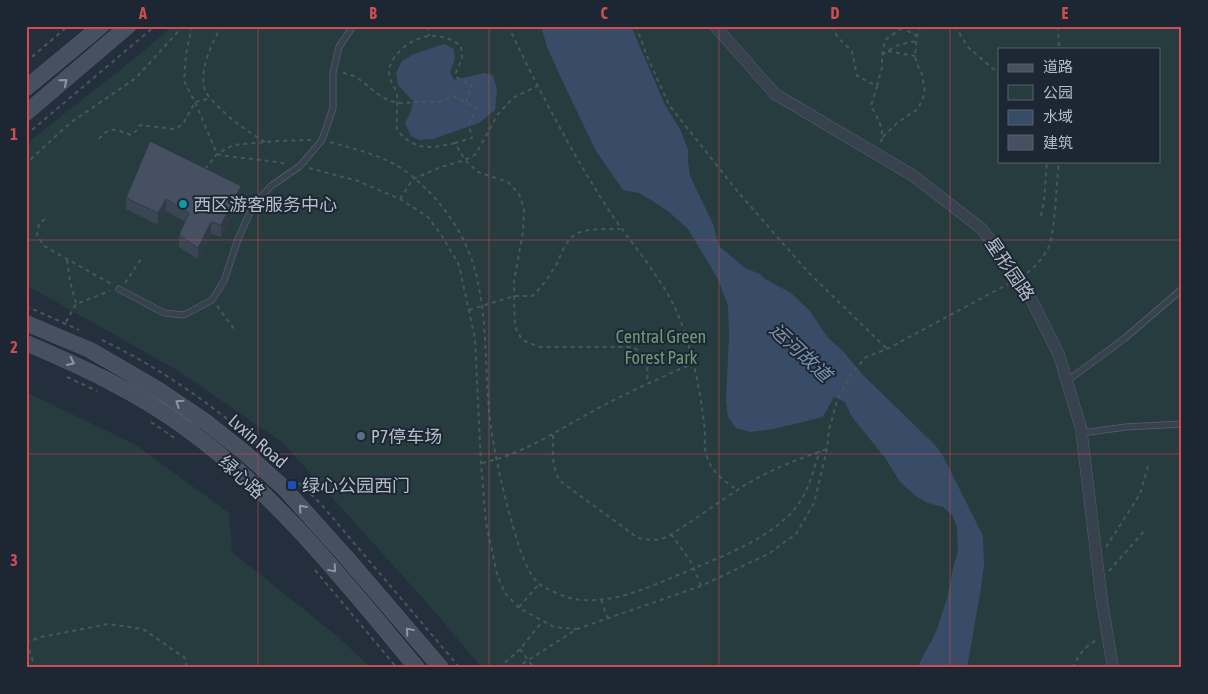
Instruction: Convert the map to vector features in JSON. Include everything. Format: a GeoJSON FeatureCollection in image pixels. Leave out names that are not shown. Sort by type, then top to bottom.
{"type":"FeatureCollection","features":[{"type":"Feature","properties":{"kind":"main road"},"geometry":{"type":"LineString","coordinates":[[26,88],[101,26]]}},
{"type":"Feature","properties":{"kind":"main road"},"geometry":{"type":"LineString","coordinates":[[26,113],[128,26]]}},
{"type":"Feature","properties":{"kind":"main road","name":"Lvxin Road"},"geometry":{"type":"LineString","coordinates":[[26,323],[90,350],[157,389],[206,422],[245,453],[284,488],[441,668]]}},
{"type":"Feature","properties":{"kind":"main road","name":"Lvxin Road"},"geometry":{"type":"LineString","coordinates":[[26,343],[72,363],[128,392],[183,426],[227,460],[309,540],[417,668]]}},
{"type":"Feature","properties":{"kind":"street","name":"星形园路"},"geometry":{"type":"LineString","coordinates":[[715,26],[775,94],[912,175],[982,229],[1026,287],[1059,355],[1082,433],[1097,562],[1113,668]]}},
{"type":"Feature","properties":{"kind":"lane"},"geometry":{"type":"LineString","coordinates":[[119,289],[164,313],[184,315],[212,300],[224,281],[238,239],[253,206],[271,186],[300,166],[322,140],[333,108],[333,72],[339,47],[353,26]]}},
{"type":"Feature","properties":{"kind":"lane"},"geometry":{"type":"LineString","coordinates":[[1067,381],[1125,338],[1182,289]]}},
{"type":"Feature","properties":{"kind":"lane"},"geometry":{"type":"LineString","coordinates":[[1082,433],[1126,427],[1182,424]]}},
{"type":"Feature","properties":{"kind":"path"},"geometry":{"type":"LineString","coordinates":[[26,62],[68,26]]}},
{"type":"Feature","properties":{"kind":"path"},"geometry":{"type":"LineString","coordinates":[[26,135],[155,26]]}},
{"type":"Feature","properties":{"kind":"path"},"geometry":{"type":"LineString","coordinates":[[26,166],[32,158],[70,123],[136,78],[184,26]]}},
{"type":"Feature","properties":{"kind":"path"},"geometry":{"type":"LineString","coordinates":[[192,26],[186,54],[184,81],[218,154]]}},
{"type":"Feature","properties":{"kind":"path"},"geometry":{"type":"LineString","coordinates":[[222,26],[209,52],[204,78],[205,92],[238,125],[265,142]]}},
{"type":"Feature","properties":{"kind":"path"},"geometry":{"type":"LineString","coordinates":[[427,26],[429,36]]}},
{"type":"Feature","properties":{"kind":"path"},"geometry":{"type":"LineString","coordinates":[[508,26],[537,86],[580,165],[621,229],[662,285],[678,316],[694,363],[705,425],[706,456],[715,472],[737,490]]}},
{"type":"Feature","properties":{"kind":"path"},"geometry":{"type":"LineString","coordinates":[[636,26],[647,56],[670,104],[738,192],[808,272],[887,349]]}},
{"type":"Feature","properties":{"kind":"path"},"geometry":{"type":"LineString","coordinates":[[832,26],[838,38],[852,51],[857,76],[877,86]]}},
{"type":"Feature","properties":{"kind":"path"},"geometry":{"type":"LineString","coordinates":[[892,26],[902,27],[917,36]]}},
{"type":"Feature","properties":{"kind":"path"},"geometry":{"type":"LineString","coordinates":[[877,154],[883,136],[898,122],[918,109],[925,93],[922,74],[915,56],[916,41],[921,26]]}},
{"type":"Feature","properties":{"kind":"path"},"geometry":{"type":"LineString","coordinates":[[955,26],[968,47],[998,73]]}},
{"type":"Feature","properties":{"kind":"path"},"geometry":{"type":"LineString","coordinates":[[1058,26],[1058,48]]}},
{"type":"Feature","properties":{"kind":"path"},"geometry":{"type":"LineString","coordinates":[[883,136],[880,122],[871,106],[882,67],[885,40],[902,27]]}},
{"type":"Feature","properties":{"kind":"path"},"geometry":{"type":"LineString","coordinates":[[333,72],[352,74],[385,99],[396,103],[409,104],[428,100],[437,103],[454,96],[476,108],[469,125],[472,138],[434,148],[417,145],[405,140],[397,130],[396,103],[397,93],[390,82],[390,67],[396,55],[414,40],[429,36],[447,38],[460,46],[462,60],[456,72],[456,77],[472,85],[466,102]]}},
{"type":"Feature","properties":{"kind":"path"},"geometry":{"type":"LineString","coordinates":[[882,55],[895,46],[916,41]]}},
{"type":"Feature","properties":{"kind":"path"},"geometry":{"type":"LineString","coordinates":[[888,51],[915,56]]}},
{"type":"Feature","properties":{"kind":"path"},"geometry":{"type":"LineString","coordinates":[[400,199],[414,179],[476,154],[498,114],[512,98],[537,86]]}},
{"type":"Feature","properties":{"kind":"path"},"geometry":{"type":"LineString","coordinates":[[98,140],[105,132],[113,129],[131,135],[136,132],[140,125],[175,129],[183,124],[195,102],[211,98]]}},
{"type":"Feature","properties":{"kind":"path"},"geometry":{"type":"LineString","coordinates":[[203,173],[218,154],[233,145],[322,140],[356,149],[393,164],[430,192],[463,239],[474,266],[482,305],[490,415],[504,494],[517,539],[527,565],[539,584],[572,599],[601,600],[622,597],[694,568],[758,538],[785,520],[802,499],[820,451]]}},
{"type":"Feature","properties":{"kind":"path"},"geometry":{"type":"LineString","coordinates":[[455,143],[465,160],[478,172],[508,182],[519,194],[524,209],[523,232],[514,282],[514,296],[515,327],[522,340],[540,347],[633,347],[644,355],[648,368],[647,383]]}},
{"type":"Feature","properties":{"kind":"path"},"geometry":{"type":"LineString","coordinates":[[218,154],[300,166],[358,181],[400,199],[428,217],[459,265],[475,339],[486,523],[497,574],[505,593],[519,608],[554,627],[577,629]]}},
{"type":"Feature","properties":{"kind":"path"},"geometry":{"type":"LineString","coordinates":[[1041,216],[1048,162]]}},
{"type":"Feature","properties":{"kind":"path"},"geometry":{"type":"LineString","coordinates":[[516,668],[577,629],[701,586],[768,554],[796,534],[814,503],[836,402],[851,374],[866,357],[887,349],[1019,278],[1036,266],[1049,247],[1059,162]]}},
{"type":"Feature","properties":{"kind":"path"},"geometry":{"type":"LineString","coordinates":[[45,219],[39,224],[37,235],[44,246],[119,289]]}},
{"type":"Feature","properties":{"kind":"path"},"geometry":{"type":"LineString","coordinates":[[469,310],[514,296],[532,296],[543,285],[568,239],[578,233],[597,229],[621,229]]}},
{"type":"Feature","properties":{"kind":"path"},"geometry":{"type":"LineString","coordinates":[[65,323],[76,304],[119,289],[129,279],[143,256]]}},
{"type":"Feature","properties":{"kind":"path"},"geometry":{"type":"LineString","coordinates":[[67,260],[76,304]]}},
{"type":"Feature","properties":{"kind":"path"},"geometry":{"type":"LineString","coordinates":[[212,300],[234,329]]}},
{"type":"Feature","properties":{"kind":"path"},"geometry":{"type":"LineString","coordinates":[[481,464],[498,460],[553,435],[647,383],[694,363]]}},
{"type":"Feature","properties":{"kind":"path"},"geometry":{"type":"LineString","coordinates":[[65,376],[101,393]]}},
{"type":"Feature","properties":{"kind":"path"},"geometry":{"type":"LineString","coordinates":[[151,422],[182,443]]}},
{"type":"Feature","properties":{"kind":"path"},"geometry":{"type":"LineString","coordinates":[[553,435],[552,460],[554,472],[560,482],[638,538],[652,540],[661,539],[671,534],[704,514],[737,490],[780,467],[827,449]]}},
{"type":"Feature","properties":{"kind":"path"},"geometry":{"type":"LineString","coordinates":[[1097,562],[1140,494],[1149,463]]}},
{"type":"Feature","properties":{"kind":"path"},"geometry":{"type":"LineString","coordinates":[[1101,592],[1106,575],[1146,530]]}},
{"type":"Feature","properties":{"kind":"path"},"geometry":{"type":"LineString","coordinates":[[671,534],[691,562],[701,586]]}},
{"type":"Feature","properties":{"kind":"path"},"geometry":{"type":"LineString","coordinates":[[315,569],[397,668]]}},
{"type":"Feature","properties":{"kind":"path"},"geometry":{"type":"LineString","coordinates":[[519,608],[539,584]]}},
{"type":"Feature","properties":{"kind":"path"},"geometry":{"type":"LineString","coordinates":[[601,600],[608,619]]}},
{"type":"Feature","properties":{"kind":"path"},"geometry":{"type":"LineString","coordinates":[[499,668],[520,649],[542,622]]}},
{"type":"Feature","properties":{"kind":"path"},"geometry":{"type":"LineString","coordinates":[[35,668],[27,642],[41,637],[108,624],[143,629],[185,658],[187,668]]}},
{"type":"Feature","properties":{"kind":"path"},"geometry":{"type":"LineString","coordinates":[[1073,668],[1078,656],[1088,644],[1107,634]]}},
{"type":"Feature","properties":{"kind":"path"},"geometry":{"type":"LineString","coordinates":[[520,649],[534,668]]}},
{"type":"Feature","properties":{"kind":"green space","name":"Central Green Forest Park"},"geometry":{"type":"Polygon","coordinates":[[[172,26],[1182,26],[1182,668],[482,668],[427,603],[283,443],[177,370],[26,285],[26,144],[144,51],[172,26]]]}},
{"type":"Feature","properties":{"kind":"green space"},"geometry":{"type":"Polygon","coordinates":[[[26,392],[136,445],[229,513],[232,552],[337,636],[371,668],[26,668],[26,392]]]}},
{"type":"Feature","properties":{"kind":"water","name":"运河故道"},"geometry":{"type":"Polygon","coordinates":[[[541,26],[631,26],[665,105],[681,131],[688,150],[690,176],[713,224],[719,246],[745,268],[760,274],[765,279],[791,293],[810,311],[828,338],[936,446],[943,456],[983,536],[984,565],[967,668],[917,668],[936,632],[947,599],[958,551],[957,527],[952,515],[943,507],[928,503],[917,497],[900,482],[886,459],[852,417],[845,402],[834,397],[823,417],[774,429],[750,432],[736,428],[728,417],[726,401],[729,336],[728,306],[718,279],[688,229],[669,212],[651,200],[639,193],[623,190],[596,151],[547,47],[541,26]]]}},
{"type":"Feature","properties":{"kind":"water"},"geometry":{"type":"Polygon","coordinates":[[[444,44],[454,49],[455,59],[450,72],[454,80],[484,73],[493,75],[497,90],[495,110],[479,123],[433,139],[419,140],[411,136],[405,123],[411,111],[413,101],[398,85],[396,73],[402,61],[414,54],[444,44]]]}},
{"type":"Feature","properties":{"kind":"building","name":"西区游客服务中心"},"geometry":{"type":"Polygon","coordinates":[[[150,141],[241,186],[221,225],[211,222],[198,248],[179,235],[189,213],[166,199],[158,213],[126,198],[150,141]]]}},
{"type":"Feature","properties":{"kind":"place","name":"西区游客服务中心"},"geometry":{"type":"Point","coordinates":[183,204]}},
{"type":"Feature","properties":{"kind":"place","name":"P7停车场"},"geometry":{"type":"Point","coordinates":[361,436]}},
{"type":"Feature","properties":{"kind":"place","name":"绿心公园西门"},"geometry":{"type":"Point","coordinates":[292,485]}}]}
